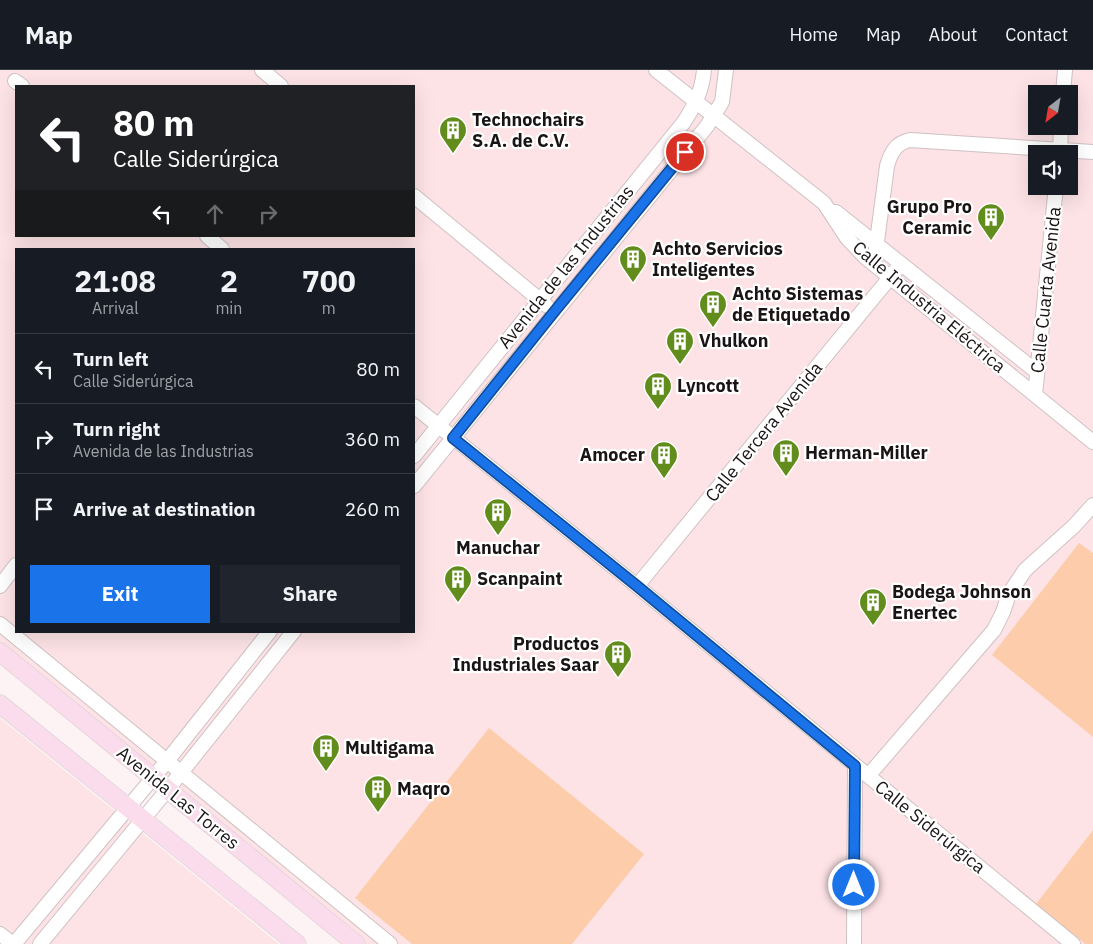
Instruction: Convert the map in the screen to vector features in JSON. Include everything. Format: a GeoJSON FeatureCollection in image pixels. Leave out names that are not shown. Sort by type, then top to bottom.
{"type":"FeatureCollection","features":[{"type":"Feature","properties":{"kind":"main road","name":"Avenida Las Torres"},"geometry":{"type":"LineString","coordinates":[[0,652],[356,944]]}},
{"type":"Feature","properties":{"kind":"main road"},"geometry":{"type":"LineString","coordinates":[[0,704],[297,944]]}},
{"type":"Feature","properties":{"kind":"street"},"geometry":{"type":"LineString","coordinates":[[262,70],[280,85]]}},
{"type":"Feature","properties":{"kind":"street","name":"Calle Industria Eléctrica"},"geometry":{"type":"LineString","coordinates":[[656,70],[824,203],[847,238],[874,264],[1093,442]]}},
{"type":"Feature","properties":{"kind":"street","name":"Avenida de las Industrias"},"geometry":{"type":"LineString","coordinates":[[415,455],[684,122],[702,89],[704,70]]}},
{"type":"Feature","properties":{"kind":"street","name":"Avenida de las Industrias"},"geometry":{"type":"LineString","coordinates":[[415,485],[714,115],[722,102],[726,70]]}},
{"type":"Feature","properties":{"kind":"street"},"geometry":{"type":"LineString","coordinates":[[1063,85],[1064,70]]}},
{"type":"Feature","properties":{"kind":"street"},"geometry":{"type":"LineString","coordinates":[[874,264],[887,166],[890,157],[900,144],[910,140],[1028,149]]}},
{"type":"Feature","properties":{"kind":"street"},"geometry":{"type":"LineString","coordinates":[[1078,152],[1093,152]]}},
{"type":"Feature","properties":{"kind":"street","name":"Calle Cuarta Avenida"},"geometry":{"type":"LineString","coordinates":[[1035,395],[1055,195]]}},
{"type":"Feature","properties":{"kind":"street"},"geometry":{"type":"LineString","coordinates":[[415,197],[554,312]]}},
{"type":"Feature","properties":{"kind":"street"},"geometry":{"type":"LineString","coordinates":[[824,203],[1038,372]]}},
{"type":"Feature","properties":{"kind":"street"},"geometry":{"type":"LineString","coordinates":[[208,237],[221,248]]}},
{"type":"Feature","properties":{"kind":"street","name":"Calle Tercera Avenida"},"geometry":{"type":"LineString","coordinates":[[637,586],[901,264]]}},
{"type":"Feature","properties":{"kind":"street","name":"Calle Siderúrgica"},"geometry":{"type":"LineString","coordinates":[[415,407],[637,586],[1073,944]]}},
{"type":"Feature","properties":{"kind":"street"},"geometry":{"type":"LineString","coordinates":[[868,776],[994,630],[1009,594],[1025,570],[1074,526],[1093,505]]}},
{"type":"Feature","properties":{"kind":"street"},"geometry":{"type":"LineString","coordinates":[[0,586],[15,567]]}},
{"type":"Feature","properties":{"kind":"street"},"geometry":{"type":"LineString","coordinates":[[0,624],[390,944]]}},
{"type":"Feature","properties":{"kind":"street"},"geometry":{"type":"LineString","coordinates":[[0,934],[13,944],[167,761],[268,633]]}},
{"type":"Feature","properties":{"kind":"street"},"geometry":{"type":"LineString","coordinates":[[40,944],[168,789],[292,633]]}},
{"type":"Feature","properties":{"kind":"street"},"geometry":{"type":"LineString","coordinates":[[239,670],[253,682]]}},
{"type":"Feature","properties":{"kind":"street"},"geometry":{"type":"LineString","coordinates":[[854,944],[855,766]]}},
{"type":"Feature","properties":{"kind":"street"},"geometry":{"type":"LineString","coordinates":[[64,884],[80,896]]}},
{"type":"Feature","properties":{"kind":"shaded area"},"geometry":{"type":"Polygon","coordinates":[[[0,70],[1093,70],[1093,944],[341,944],[0,665],[0,70]]]}},
{"type":"Feature","properties":{"kind":"shaded area"},"geometry":{"type":"Polygon","coordinates":[[[1079,543],[1093,553],[1093,737],[992,655],[1079,543]]]}},
{"type":"Feature","properties":{"kind":"shaded area"},"geometry":{"type":"Polygon","coordinates":[[[0,718],[279,944],[0,944],[0,718]]]}},
{"type":"Feature","properties":{"kind":"shaded area"},"geometry":{"type":"Polygon","coordinates":[[[489,728],[644,854],[572,944],[412,944],[355,898],[489,728]]]}},
{"type":"Feature","properties":{"kind":"shaded area"},"geometry":{"type":"Polygon","coordinates":[[[1093,830],[1093,944],[1085,944],[1036,904],[1093,830]]]}},
{"type":"Feature","properties":{"kind":"place","name":"Technochairs S.A. de C.V."},"geometry":{"type":"Point","coordinates":[453,154]}},
{"type":"Feature","properties":{"kind":"place","name":"Grupo Pro Ceramic"},"geometry":{"type":"Point","coordinates":[991,241]}},
{"type":"Feature","properties":{"kind":"place","name":"Achto Servicios Inteligentes"},"geometry":{"type":"Point","coordinates":[633,283]}},
{"type":"Feature","properties":{"kind":"place","name":"Achto Sistemas de Etiquetado"},"geometry":{"type":"Point","coordinates":[713,328]}},
{"type":"Feature","properties":{"kind":"place","name":"Vhulkon"},"geometry":{"type":"Point","coordinates":[680,365]}},
{"type":"Feature","properties":{"kind":"place","name":"Lyncott"},"geometry":{"type":"Point","coordinates":[658,410]}},
{"type":"Feature","properties":{"kind":"place","name":"Herman-Miller"},"geometry":{"type":"Point","coordinates":[786,477]}},
{"type":"Feature","properties":{"kind":"place","name":"Amocer"},"geometry":{"type":"Point","coordinates":[664,479]}},
{"type":"Feature","properties":{"kind":"place","name":"Manuchar"},"geometry":{"type":"Point","coordinates":[498,536]}},
{"type":"Feature","properties":{"kind":"place","name":"Scanpaint"},"geometry":{"type":"Point","coordinates":[458,603]}},
{"type":"Feature","properties":{"kind":"place","name":"Bodega Johnson Enertec"},"geometry":{"type":"Point","coordinates":[873,626]}},
{"type":"Feature","properties":{"kind":"place","name":"Productos Industriales Saar"},"geometry":{"type":"Point","coordinates":[618,678]}},
{"type":"Feature","properties":{"kind":"place","name":"Multigama"},"geometry":{"type":"Point","coordinates":[326,772]}},
{"type":"Feature","properties":{"kind":"place","name":"Maqro"},"geometry":{"type":"Point","coordinates":[378,813]}},
{"type":"Feature","properties":{"kind":"route"},"geometry":{"type":"LineString","coordinates":[[685,152],[453,438],[637,586],[855,766],[854,885]]}}]}
